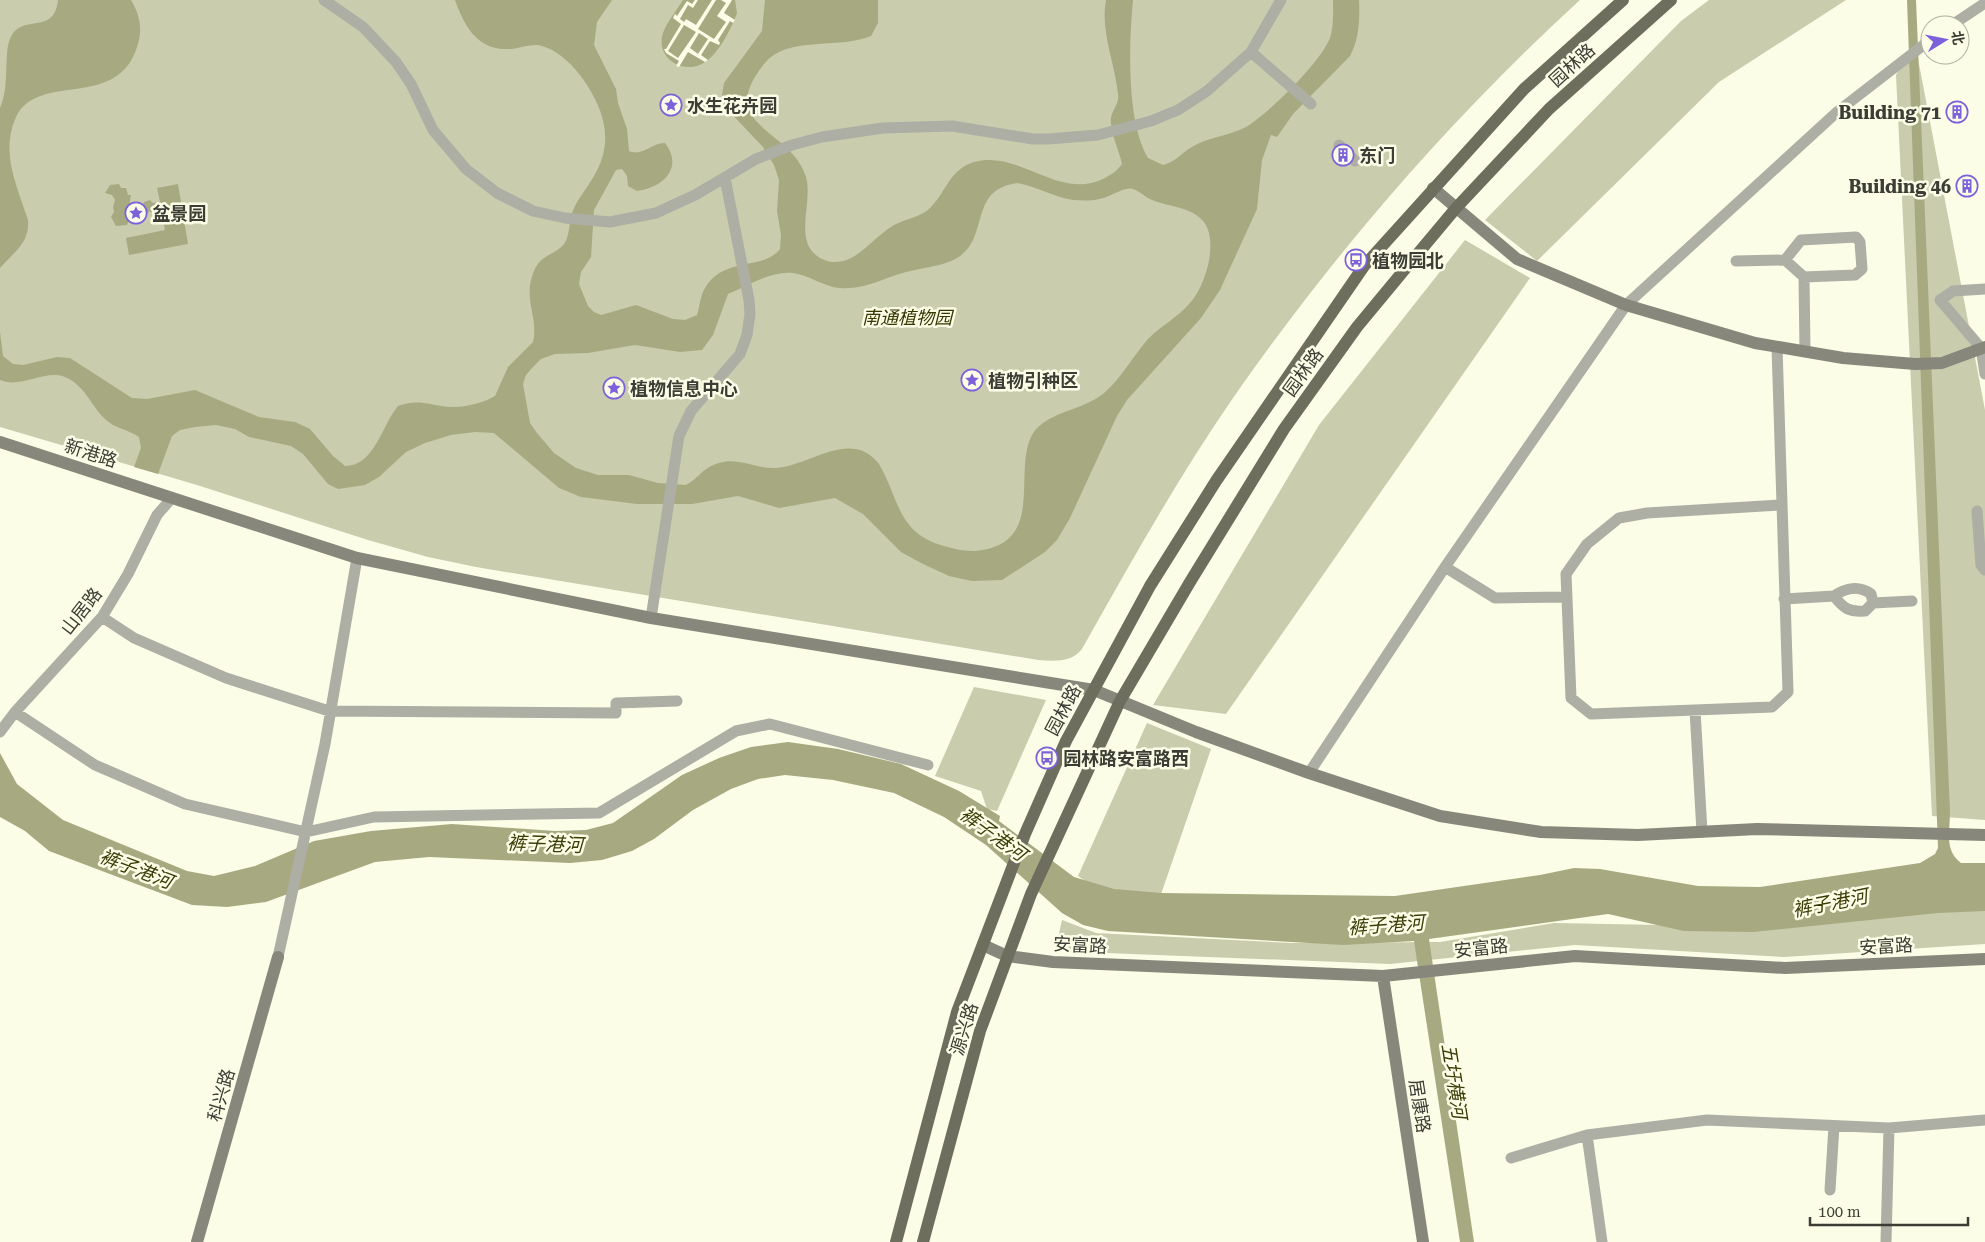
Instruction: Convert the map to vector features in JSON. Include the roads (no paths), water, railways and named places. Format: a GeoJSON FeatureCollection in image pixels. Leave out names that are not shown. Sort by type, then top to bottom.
{"type":"FeatureCollection","features":[{"type":"Feature","properties":{"kind":"main road","name":"园林路"},"geometry":{"type":"LineString","coordinates":[[1025,834],[1066,741],[1150,586],[1222,473],[1354,278],[1380,246],[1524,89],[1623,0]]}},
{"type":"Feature","properties":{"kind":"main road","name":"园林路"},"geometry":{"type":"LineString","coordinates":[[1058,834],[1120,701],[1284,428],[1357,327],[1456,208],[1549,108],[1671,0]]}},
{"type":"Feature","properties":{"kind":"main road","name":"源兴路"},"geometry":{"type":"LineString","coordinates":[[896,1242],[957,1012],[1025,834]]}},
{"type":"Feature","properties":{"kind":"main road","name":"源兴路"},"geometry":{"type":"LineString","coordinates":[[923,1242],[980,1031],[1031,894],[1058,834]]}},
{"type":"Feature","properties":{"kind":"street"},"geometry":{"type":"LineString","coordinates":[[324,0],[363,27],[396,62],[411,84],[433,130],[466,168],[498,193],[521,206],[565,218],[601,221],[626,220],[656,213],[725,178],[756,159],[792,145],[862,130],[952,126],[1033,139],[1098,135],[1151,121],[1178,110],[1207,91],[1251,52],[1281,0]]}},
{"type":"Feature","properties":{"kind":"street"},"geometry":{"type":"LineString","coordinates":[[1967,15],[1985,3]]}},
{"type":"Feature","properties":{"kind":"street"},"geometry":{"type":"LineString","coordinates":[[1309,773],[1445,567],[1626,305],[1838,112],[1920,47]]}},
{"type":"Feature","properties":{"kind":"street"},"geometry":{"type":"LineString","coordinates":[[1251,52],[1309,102]]}},
{"type":"Feature","properties":{"kind":"street"},"geometry":{"type":"LineString","coordinates":[[1339,145],[1355,161]]}},
{"type":"Feature","properties":{"kind":"street"},"geometry":{"type":"LineString","coordinates":[[651,618],[679,436],[691,411],[740,354],[748,335],[749,300],[725,178]]}},
{"type":"Feature","properties":{"kind":"street"},"geometry":{"type":"LineString","coordinates":[[1433,188],[1517,259],[1626,305],[1755,343],[1843,358],[1915,364],[1942,363],[1983,347]]}},
{"type":"Feature","properties":{"kind":"street"},"geometry":{"type":"LineString","coordinates":[[1736,261],[1785,260],[1804,276],[1855,275],[1862,268],[1860,242],[1856,237],[1801,240],[1785,260]]}},
{"type":"Feature","properties":{"kind":"street"},"geometry":{"type":"LineString","coordinates":[[1804,276],[1805,351]]}},
{"type":"Feature","properties":{"kind":"street"},"geometry":{"type":"LineString","coordinates":[[1985,290],[1953,291],[1940,300],[1983,347],[1985,374]]}},
{"type":"Feature","properties":{"kind":"street"},"geometry":{"type":"LineString","coordinates":[[1777,347],[1788,692],[1772,707],[1591,714],[1571,698],[1566,574],[1587,544],[1620,518],[1647,513],[1781,505]]}},
{"type":"Feature","properties":{"kind":"street","name":"新港路"},"geometry":{"type":"LineString","coordinates":[[0,442],[358,558],[651,618],[1094,690],[1196,732],[1309,773],[1440,816],[1532,831],[1638,835],[1757,829],[1985,835]]}},
{"type":"Feature","properties":{"kind":"street","name":"山居路"},"geometry":{"type":"LineString","coordinates":[[1,731],[15,712],[102,617],[128,574],[157,515],[171,498]]}},
{"type":"Feature","properties":{"kind":"street"},"geometry":{"type":"LineString","coordinates":[[1977,511],[1981,565],[1985,570]]}},
{"type":"Feature","properties":{"kind":"street"},"geometry":{"type":"LineString","coordinates":[[278,956],[305,837],[358,558]]}},
{"type":"Feature","properties":{"kind":"street"},"geometry":{"type":"LineString","coordinates":[[1445,567],[1495,598],[1567,597]]}},
{"type":"Feature","properties":{"kind":"street"},"geometry":{"type":"LineString","coordinates":[[1784,599],[1834,596],[1844,590],[1864,589],[1871,594],[1873,603]]}},
{"type":"Feature","properties":{"kind":"street"},"geometry":{"type":"LineString","coordinates":[[1834,596],[1842,607],[1851,612],[1865,611],[1873,603],[1912,601]]}},
{"type":"Feature","properties":{"kind":"street"},"geometry":{"type":"LineString","coordinates":[[102,617],[134,638],[226,678],[329,710],[616,713],[616,703],[677,701]]}},
{"type":"Feature","properties":{"kind":"street"},"geometry":{"type":"LineString","coordinates":[[1695,710],[1702,832]]}},
{"type":"Feature","properties":{"kind":"street"},"geometry":{"type":"LineString","coordinates":[[15,712],[95,765],[185,804],[305,837],[374,817],[599,813],[736,731],[770,724],[928,765]]}},
{"type":"Feature","properties":{"kind":"street","name":"安富路"},"geometry":{"type":"LineString","coordinates":[[983,945],[1007,956],[1053,962],[1383,976],[1575,956],[1785,968],[1985,959]]}},
{"type":"Feature","properties":{"kind":"street","name":"科兴路"},"geometry":{"type":"LineString","coordinates":[[197,1242],[278,956]]}},
{"type":"Feature","properties":{"kind":"street","name":"居康路"},"geometry":{"type":"LineString","coordinates":[[1383,976],[1423,1242]]}},
{"type":"Feature","properties":{"kind":"street"},"geometry":{"type":"LineString","coordinates":[[1511,1158],[1587,1135],[1708,1120],[1889,1128],[1985,1120]]}},
{"type":"Feature","properties":{"kind":"street"},"geometry":{"type":"LineString","coordinates":[[1830,1190],[1834,1126]]}},
{"type":"Feature","properties":{"kind":"street"},"geometry":{"type":"LineString","coordinates":[[1886,1242],[1889,1128]]}},
{"type":"Feature","properties":{"kind":"street"},"geometry":{"type":"LineString","coordinates":[[1587,1135],[1602,1242]]}},
{"type":"Feature","properties":{"kind":"water"},"geometry":{"type":"Polygon","coordinates":[[[58,0],[131,0],[137,11],[140,23],[139,41],[127,66],[113,78],[96,85],[41,96],[27,103],[16,117],[11,130],[10,156],[15,182],[28,220],[28,228],[20,247],[0,268],[0,108],[5,89],[7,49],[12,35],[18,29],[45,21],[51,17],[58,0]]]}},
{"type":"Feature","properties":{"kind":"water"},"geometry":{"type":"Polygon","coordinates":[[[455,0],[612,0],[597,22],[594,45],[616,89],[618,103],[627,129],[629,151],[643,151],[665,143],[672,161],[668,175],[662,181],[655,186],[637,191],[628,186],[627,176],[622,169],[616,170],[594,210],[591,257],[581,272],[579,284],[588,306],[594,312],[601,315],[636,305],[673,319],[685,320],[697,315],[703,291],[713,278],[733,267],[764,260],[773,256],[780,249],[781,235],[777,211],[779,180],[774,165],[763,147],[725,107],[722,95],[724,83],[762,31],[765,0],[878,0],[878,23],[871,36],[858,40],[799,46],[786,49],[774,55],[764,64],[751,85],[747,101],[751,115],[798,161],[806,177],[808,188],[805,224],[809,246],[816,255],[827,261],[835,262],[847,260],[855,256],[894,225],[918,216],[927,210],[936,201],[954,175],[966,165],[974,162],[991,160],[1007,162],[1055,180],[1072,184],[1088,184],[1105,178],[1118,169],[1122,164],[1111,119],[1118,94],[1106,35],[1106,0],[1133,0],[1130,59],[1136,124],[1148,158],[1163,165],[1171,162],[1198,144],[1246,127],[1293,87],[1316,60],[1330,38],[1333,0],[1359,0],[1359,15],[1357,36],[1350,56],[1293,114],[1277,137],[1271,135],[1262,160],[1257,209],[1220,290],[1201,318],[1127,400],[1117,416],[1070,518],[1057,540],[1045,552],[1002,580],[972,581],[949,576],[923,564],[901,552],[863,514],[835,498],[779,508],[738,496],[692,504],[637,504],[581,497],[559,488],[494,433],[475,432],[451,435],[425,443],[406,452],[379,477],[365,485],[338,489],[328,484],[303,454],[291,446],[249,437],[235,429],[216,425],[195,427],[180,430],[172,436],[158,474],[134,467],[141,448],[139,437],[109,422],[100,414],[78,385],[72,381],[57,375],[16,382],[0,380],[0,332],[3,356],[13,364],[23,365],[57,357],[70,358],[132,398],[147,399],[195,390],[259,417],[295,422],[310,429],[333,456],[345,466],[355,464],[371,452],[398,406],[424,403],[462,407],[476,404],[495,396],[508,367],[533,342],[534,324],[530,290],[534,271],[540,261],[560,248],[566,241],[574,208],[600,164],[604,152],[605,130],[594,96],[583,79],[566,60],[546,47],[538,45],[509,49],[486,45],[467,26],[455,0]],[[1017,183],[1001,188],[991,196],[984,206],[972,243],[964,253],[946,263],[849,288],[834,287],[793,273],[768,276],[728,294],[713,335],[702,350],[680,352],[635,345],[588,353],[555,354],[541,359],[526,375],[523,384],[530,423],[554,453],[576,468],[598,475],[629,475],[658,483],[685,485],[693,481],[703,471],[719,463],[733,461],[776,468],[789,466],[830,452],[856,449],[868,454],[879,464],[902,514],[917,533],[929,540],[955,549],[975,551],[1000,545],[1014,532],[1021,515],[1026,454],[1031,436],[1043,423],[1057,415],[1089,403],[1109,388],[1148,339],[1180,313],[1196,296],[1205,276],[1210,252],[1208,231],[1204,222],[1199,217],[1186,210],[1157,202],[1135,190],[1129,188],[1097,199],[1073,200],[1017,183]]]}},
{"type":"Feature","properties":{"kind":"water"},"geometry":{"type":"Polygon","coordinates":[[[683,0],[735,0],[737,13],[726,38],[718,50],[709,59],[692,67],[683,67],[668,59],[662,43],[663,33],[683,0]]]}},
{"type":"Feature","properties":{"kind":"water","name":"裤子港河"},"geometry":{"type":"Polygon","coordinates":[[[1907,0],[1916,0],[1950,812],[1949,840],[1952,852],[1961,863],[1985,863],[1985,911],[1938,913],[1753,932],[1684,931],[1608,914],[1429,939],[1474,1242],[1460,1242],[1414,941],[1343,945],[1108,931],[1083,925],[1062,913],[986,845],[944,817],[894,793],[833,780],[785,775],[758,779],[731,789],[693,810],[654,839],[632,851],[602,860],[570,863],[429,857],[375,862],[266,902],[227,907],[192,905],[49,851],[25,831],[0,817],[0,753],[17,784],[63,820],[187,871],[214,876],[255,866],[314,841],[371,831],[452,824],[555,831],[586,830],[613,823],[682,775],[719,758],[751,747],[788,742],[838,749],[901,764],[959,791],[1000,816],[999,821],[1074,877],[1114,889],[1162,893],[1395,896],[1540,875],[1574,868],[1600,869],[1698,886],[1760,887],[1920,863],[1935,854],[1938,848],[1907,0]]]}},
{"type":"Feature","properties":{"kind":"water"},"geometry":{"type":"Polygon","coordinates":[[[119,184],[121,188],[126,188],[128,195],[131,195],[131,209],[135,216],[140,217],[144,212],[142,206],[144,202],[150,200],[153,203],[160,202],[157,188],[178,184],[188,244],[129,255],[126,238],[165,230],[162,215],[155,215],[149,211],[145,218],[129,220],[127,225],[116,226],[111,217],[114,212],[115,200],[112,195],[105,193],[110,185],[119,184]]]}},
{"type":"Feature","properties":{"kind":"place","name":"水生花卉园"},"geometry":{"type":"Point","coordinates":[671,105]}},
{"type":"Feature","properties":{"kind":"place","name":"Building 71"},"geometry":{"type":"Point","coordinates":[1957,112]}},
{"type":"Feature","properties":{"kind":"place","name":"东门"},"geometry":{"type":"Point","coordinates":[1343,155]}},
{"type":"Feature","properties":{"kind":"place","name":"Building 46"},"geometry":{"type":"Point","coordinates":[1967,186]}},
{"type":"Feature","properties":{"kind":"place","name":"盆景园"},"geometry":{"type":"Point","coordinates":[136,213]}},
{"type":"Feature","properties":{"kind":"place","name":"植物园北"},"geometry":{"type":"Point","coordinates":[1356,260]}},
{"type":"Feature","properties":{"kind":"place","name":"植物引种区"},"geometry":{"type":"Point","coordinates":[972,380]}},
{"type":"Feature","properties":{"kind":"place","name":"植物信息中心"},"geometry":{"type":"Point","coordinates":[614,388]}},
{"type":"Feature","properties":{"kind":"place","name":"园林路安富路西"},"geometry":{"type":"Point","coordinates":[1047,758]}},
{"type":"Feature","properties":{"kind":"park label","name":"南通植物园"},"geometry":{"type":"Point","coordinates":[907,317]}},
{"type":"Feature","properties":{"kind":"water label","name":"五圩横河"},"geometry":{"type":"Point","coordinates":[1454,1081]}}]}
